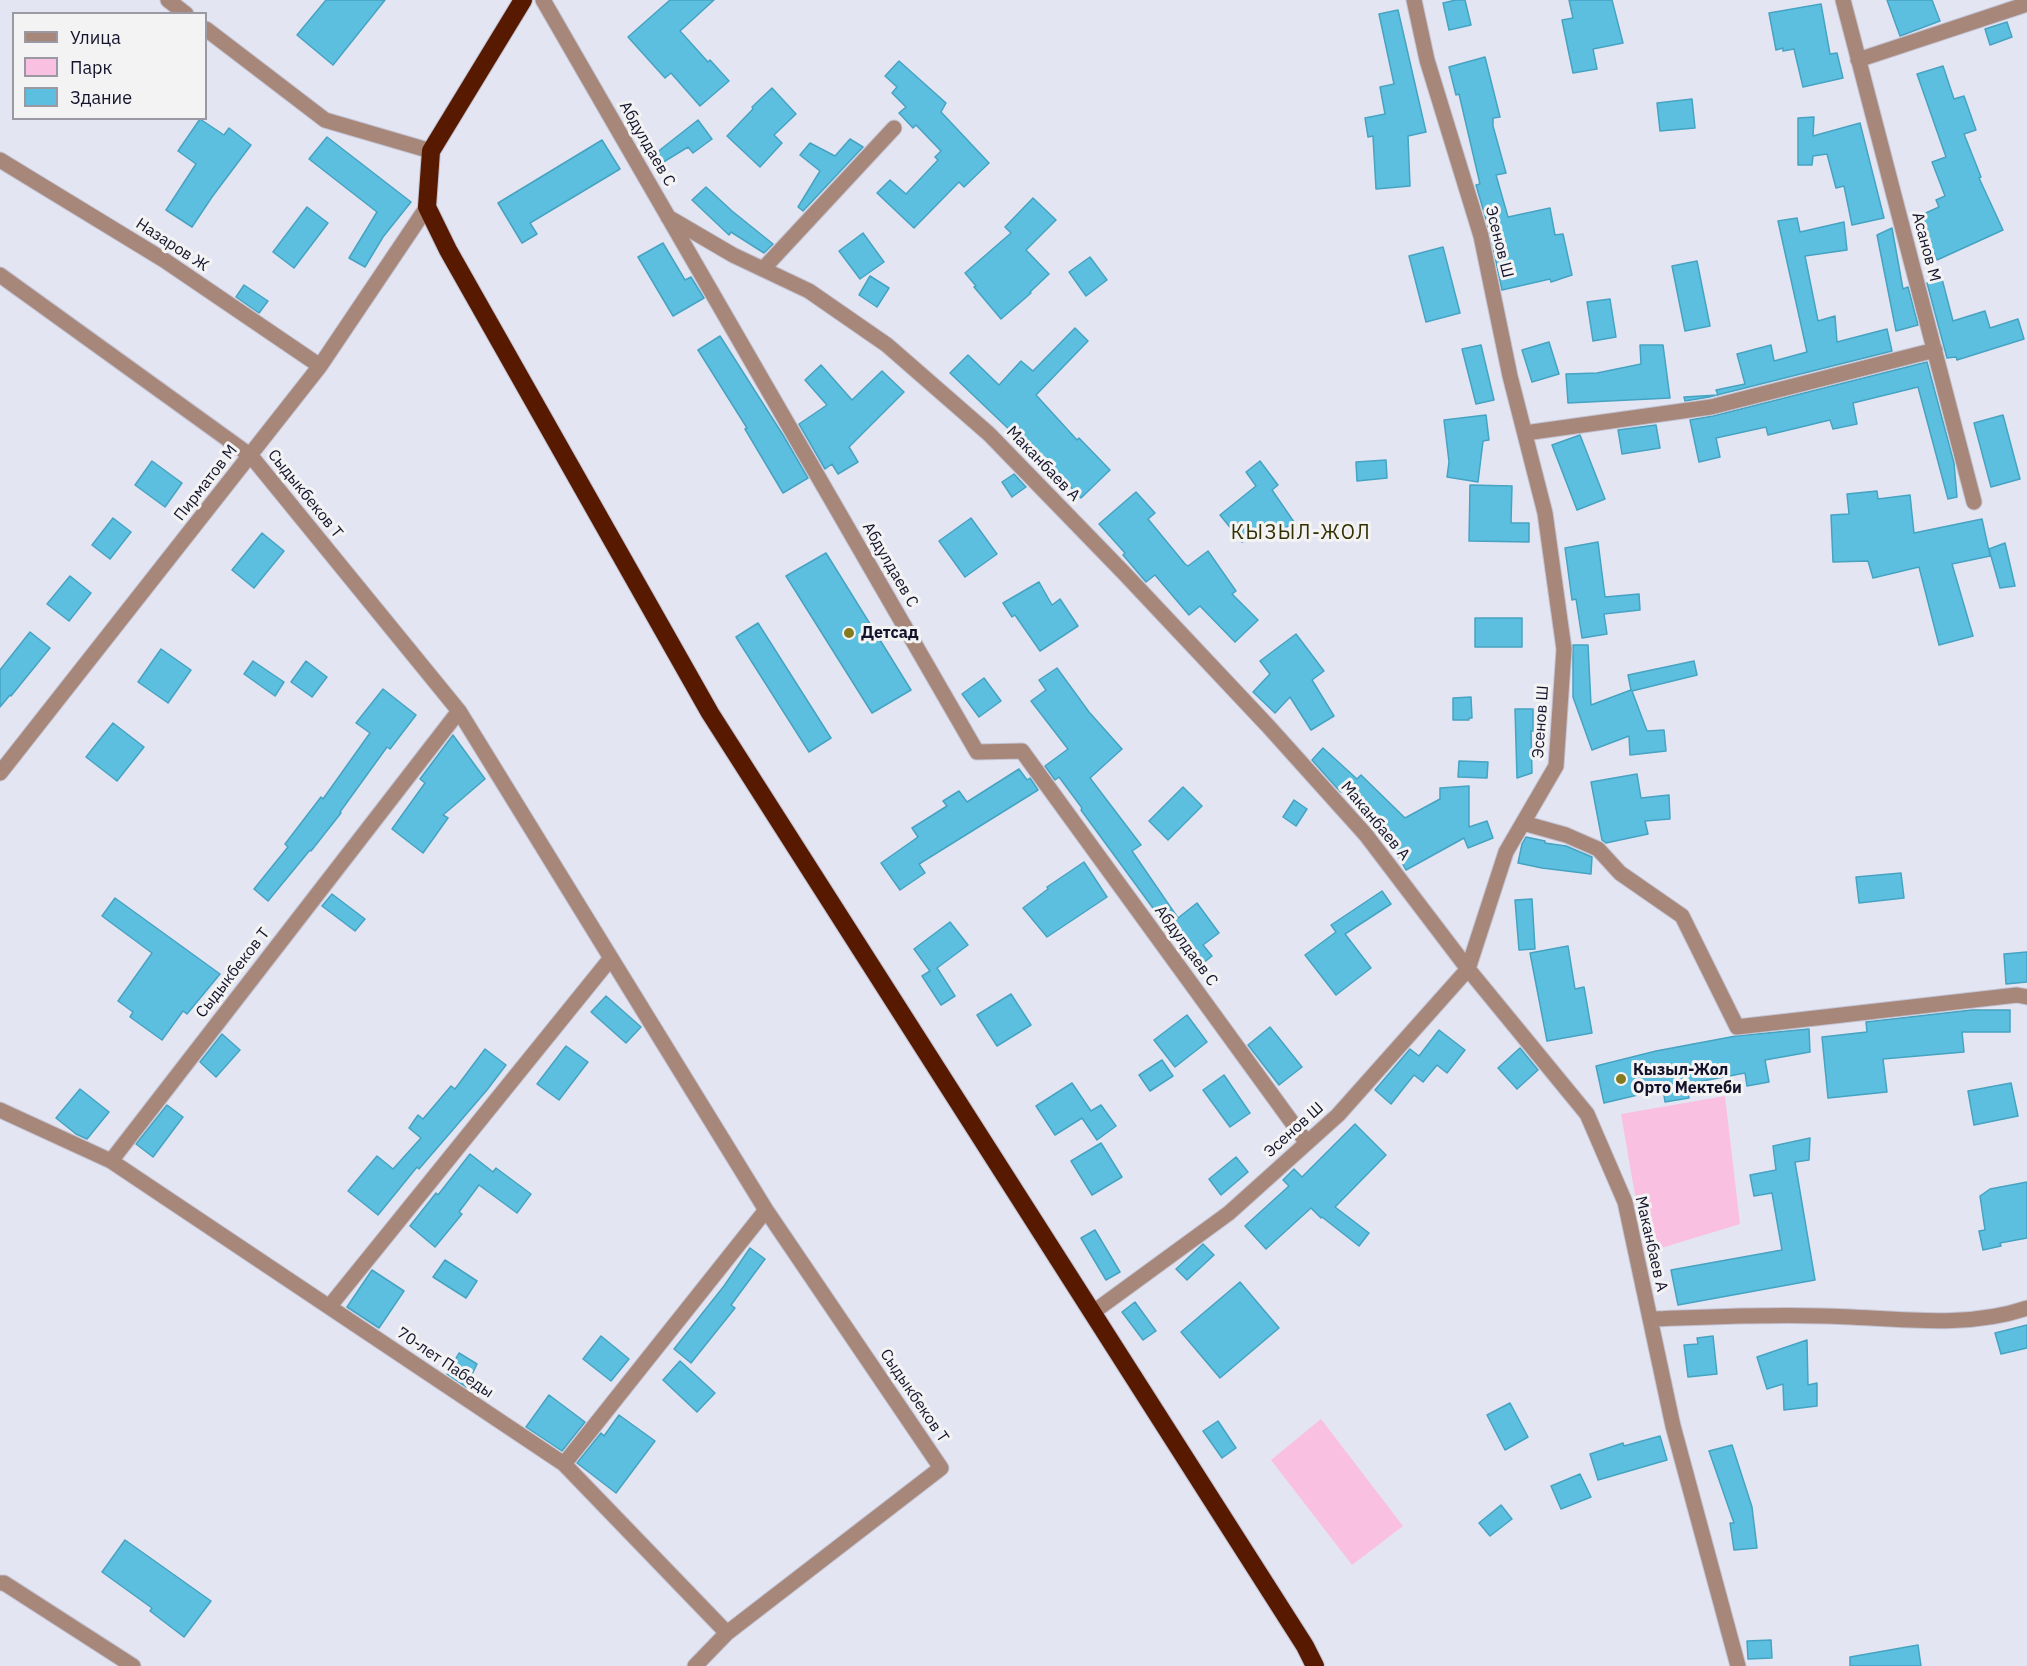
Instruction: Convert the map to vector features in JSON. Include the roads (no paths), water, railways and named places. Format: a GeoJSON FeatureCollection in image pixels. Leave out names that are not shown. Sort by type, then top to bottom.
{"type":"FeatureCollection","features":[{"type":"Feature","properties":{"kind":"highway"},"geometry":{"type":"LineString","coordinates":[[523,0],[431,151],[427,207],[448,250],[710,713],[1315,1666]]}},
{"type":"Feature","properties":{"kind":"street"},"geometry":{"type":"LineString","coordinates":[[168,0],[183,12]]}},
{"type":"Feature","properties":{"kind":"street","name":"Абдулдаев С"},"geometry":{"type":"LineString","coordinates":[[543,0],[976,752],[1022,751],[1307,1143]]}},
{"type":"Feature","properties":{"kind":"street","name":"Эсенов Ш"},"geometry":{"type":"LineString","coordinates":[[1092,1313],[1229,1214],[1338,1115],[1468,969],[1506,852],[1556,766],[1564,649],[1545,513],[1510,376],[1481,236],[1427,60],[1414,0]]}},
{"type":"Feature","properties":{"kind":"street","name":"Асанов М"},"geometry":{"type":"LineString","coordinates":[[1843,0],[1974,502]]}},
{"type":"Feature","properties":{"kind":"street"},"geometry":{"type":"LineString","coordinates":[[1858,60],[2027,4]]}},
{"type":"Feature","properties":{"kind":"street"},"geometry":{"type":"LineString","coordinates":[[207,29],[325,120],[431,151]]}},
{"type":"Feature","properties":{"kind":"street"},"geometry":{"type":"LineString","coordinates":[[763,269],[894,128]]}},
{"type":"Feature","properties":{"kind":"street","name":"Назаров Ж"},"geometry":{"type":"LineString","coordinates":[[0,160],[164,260],[320,366]]}},
{"type":"Feature","properties":{"kind":"street","name":"Пирматов М"},"geometry":{"type":"LineString","coordinates":[[0,773],[320,366],[427,207]]}},
{"type":"Feature","properties":{"kind":"street","name":"Маканбаев А"},"geometry":{"type":"LineString","coordinates":[[668,217],[733,255],[809,291],[887,345],[989,434],[1268,726],[1366,835],[1468,969],[1587,1114],[1625,1202],[1673,1426],[1738,1666]]}},
{"type":"Feature","properties":{"kind":"street","name":"Сыдыкбеков Т"},"geometry":{"type":"LineString","coordinates":[[0,275],[251,456],[459,711],[766,1210],[941,1468],[727,1632]]}},
{"type":"Feature","properties":{"kind":"street"},"geometry":{"type":"LineString","coordinates":[[1524,433],[1711,407],[1935,350]]}},
{"type":"Feature","properties":{"kind":"street","name":"Сыдыкбеков Т"},"geometry":{"type":"LineString","coordinates":[[111,1161],[459,711]]}},
{"type":"Feature","properties":{"kind":"street"},"geometry":{"type":"LineString","coordinates":[[1523,823],[1566,835],[1598,849],[1620,873],[1682,916],[1737,1027],[2017,995],[2027,997]]}},
{"type":"Feature","properties":{"kind":"street"},"geometry":{"type":"LineString","coordinates":[[329,1307],[610,958]]}},
{"type":"Feature","properties":{"kind":"street"},"geometry":{"type":"LineString","coordinates":[[0,1110],[111,1161]]}},
{"type":"Feature","properties":{"kind":"street","name":"70-лет Пабеды"},"geometry":{"type":"LineString","coordinates":[[111,1161],[564,1464],[727,1632]]}},
{"type":"Feature","properties":{"kind":"street"},"geometry":{"type":"LineString","coordinates":[[564,1464],[766,1210]]}},
{"type":"Feature","properties":{"kind":"street"},"geometry":{"type":"LineString","coordinates":[[1650,1319],[1780,1315],[1959,1320],[2012,1313],[2027,1308]]}},
{"type":"Feature","properties":{"kind":"street"},"geometry":{"type":"LineString","coordinates":[[0,1583],[4,1583],[133,1666]]}},
{"type":"Feature","properties":{"kind":"street"},"geometry":{"type":"LineString","coordinates":[[695,1666],[727,1632]]}},
{"type":"Feature","properties":{"kind":"place","name":"Детсад"},"geometry":{"type":"Point","coordinates":[849,633]}},
{"type":"Feature","properties":{"kind":"place","name":"Кызыл-Жол Орто Мектеби"},"geometry":{"type":"Point","coordinates":[1621,1079]}},
{"type":"Feature","properties":{"kind":"district","name":"КЫЗЫЛ-ЖОЛ"},"geometry":{"type":"Point","coordinates":[1301,533]}}]}
